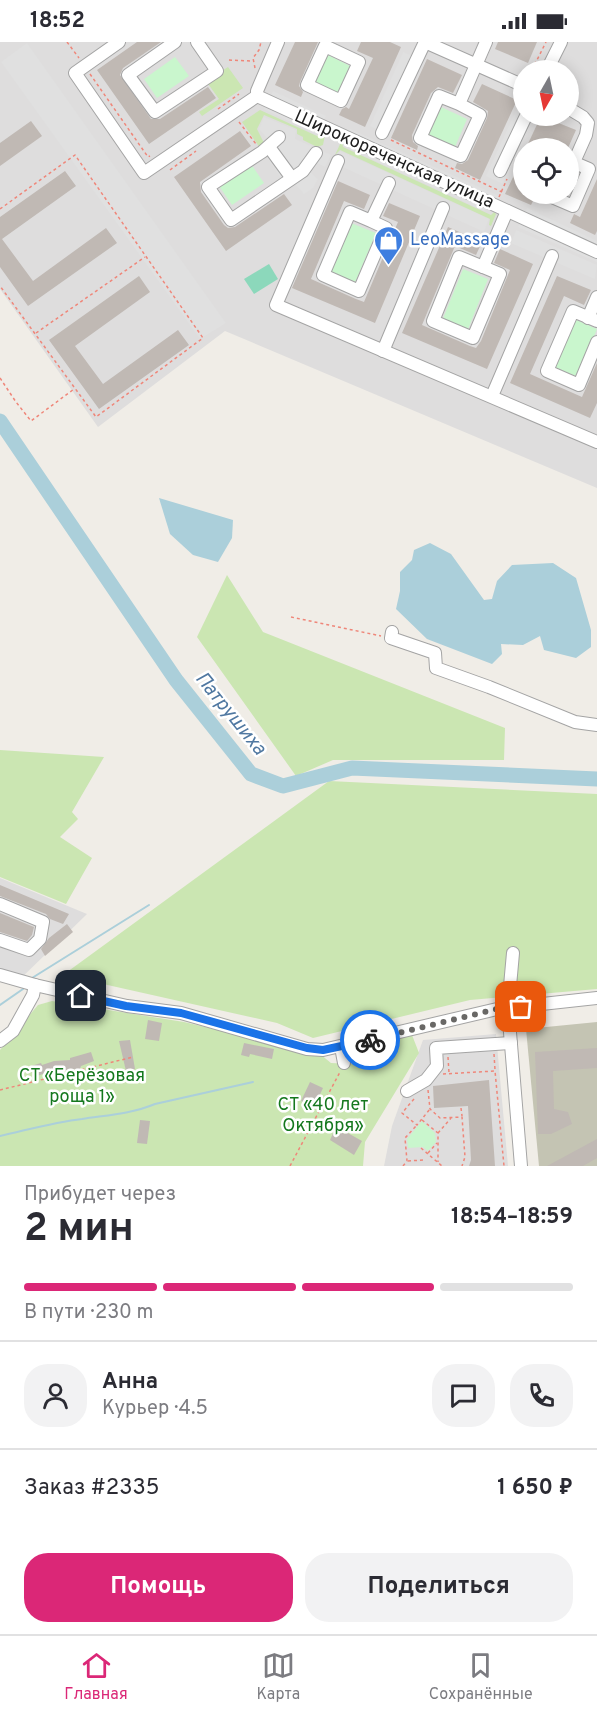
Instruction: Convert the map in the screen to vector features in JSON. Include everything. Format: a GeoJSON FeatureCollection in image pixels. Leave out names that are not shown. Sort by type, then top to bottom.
{"type":"FeatureCollection","features":[{"type":"Feature","properties":{"kind":"street"},"geometry":{"type":"LineString","coordinates":[[119,42],[75,73],[144,173],[257,96],[278,42]]}},
{"type":"Feature","properties":{"kind":"street"},"geometry":{"type":"LineString","coordinates":[[175,42],[128,75],[156,112],[217,71],[197,42]]}},
{"type":"Feature","properties":{"kind":"street"},"geometry":{"type":"LineString","coordinates":[[343,54],[349,42]]}},
{"type":"Feature","properties":{"kind":"street"},"geometry":{"type":"LineString","coordinates":[[382,133],[425,42],[513,82]]}},
{"type":"Feature","properties":{"kind":"street"},"geometry":{"type":"LineString","coordinates":[[459,104],[486,42]]}},
{"type":"Feature","properties":{"kind":"street"},"geometry":{"type":"LineString","coordinates":[[552,60],[561,42]]}},
{"type":"Feature","properties":{"kind":"street"},"geometry":{"type":"LineString","coordinates":[[325,46],[343,54],[359,62],[341,101],[306,85],[325,46]]}},
{"type":"Feature","properties":{"kind":"street","name":"Широкореченская улица"},"geometry":{"type":"LineString","coordinates":[[257,96],[597,252]]}},
{"type":"Feature","properties":{"kind":"street"},"geometry":{"type":"LineString","coordinates":[[439,96],[459,104],[480,115],[461,156],[420,138],[439,96]]}},
{"type":"Feature","properties":{"kind":"street"},"geometry":{"type":"LineString","coordinates":[[579,115],[588,123],[586,135],[579,147]]}},
{"type":"Feature","properties":{"kind":"street"},"geometry":{"type":"LineString","coordinates":[[500,171],[521,126]]}},
{"type":"Feature","properties":{"kind":"street"},"geometry":{"type":"LineString","coordinates":[[279,136],[265,149],[208,188],[231,220],[303,171],[316,153]]}},
{"type":"Feature","properties":{"kind":"street"},"geometry":{"type":"LineString","coordinates":[[265,149],[291,177]]}},
{"type":"Feature","properties":{"kind":"street"},"geometry":{"type":"LineString","coordinates":[[338,160],[276,305],[597,442]]}},
{"type":"Feature","properties":{"kind":"street"},"geometry":{"type":"LineString","coordinates":[[579,165],[589,169],[579,192]]}},
{"type":"Feature","properties":{"kind":"street"},"geometry":{"type":"LineString","coordinates":[[371,221],[389,183]]}},
{"type":"Feature","properties":{"kind":"street"},"geometry":{"type":"LineString","coordinates":[[383,351],[442,208]]}},
{"type":"Feature","properties":{"kind":"street"},"geometry":{"type":"LineString","coordinates":[[483,267],[507,211]]}},
{"type":"Feature","properties":{"kind":"street"},"geometry":{"type":"LineString","coordinates":[[350,212],[371,221],[386,228],[359,291],[322,275],[350,212]]}},
{"type":"Feature","properties":{"kind":"street"},"geometry":{"type":"LineString","coordinates":[[492,396],[552,256]]}},
{"type":"Feature","properties":{"kind":"street"},"geometry":{"type":"LineString","coordinates":[[459,257],[483,267],[500,274],[473,338],[433,321],[459,257]]}},
{"type":"Feature","properties":{"kind":"street"},"geometry":{"type":"LineString","coordinates":[[597,297],[593,319],[573,311],[547,371],[579,385],[597,342]]}},
{"type":"Feature","properties":{"kind":"street"},"geometry":{"type":"LineString","coordinates":[[391,635],[435,652],[436,668],[575,722],[597,725]]}},
{"type":"Feature","properties":{"kind":"street"},"geometry":{"type":"LineString","coordinates":[[0,904],[43,922],[40,939],[29,950],[0,940]]}},
{"type":"Feature","properties":{"kind":"street"},"geometry":{"type":"LineString","coordinates":[[513,953],[508,1008],[521,1166]]}},
{"type":"Feature","properties":{"kind":"street"},"geometry":{"type":"LineString","coordinates":[[0,975],[126,1006],[181,1013],[307,1048],[323,1050],[508,1008],[597,998]]}},
{"type":"Feature","properties":{"kind":"street"},"geometry":{"type":"LineString","coordinates":[[0,1041],[13,1031],[33,995],[35,985]]}},
{"type":"Feature","properties":{"kind":"street"},"geometry":{"type":"LineString","coordinates":[[411,1095],[437,1066],[436,1048],[511,1042]]}},
{"type":"Feature","properties":{"kind":"street"},"geometry":{"type":"LineString","coordinates":[[341,1047],[344,1063]]}},
{"type":"Feature","properties":{"kind":"path"},"geometry":{"type":"LineString","coordinates":[[252,61],[261,42]]}},
{"type":"Feature","properties":{"kind":"path"},"geometry":{"type":"LineString","coordinates":[[537,60],[546,42]]}},
{"type":"Feature","properties":{"kind":"path"},"geometry":{"type":"LineString","coordinates":[[229,60],[252,61]]}},
{"type":"Feature","properties":{"kind":"path"},"geometry":{"type":"LineString","coordinates":[[252,61],[255,64],[254,76]]}},
{"type":"Feature","properties":{"kind":"path"},"geometry":{"type":"LineString","coordinates":[[238,121],[265,149]]}},
{"type":"Feature","properties":{"kind":"path"},"geometry":{"type":"LineString","coordinates":[[0,209],[75,155],[203,338],[96,417],[0,286]]}},
{"type":"Feature","properties":{"kind":"path"},"geometry":{"type":"LineString","coordinates":[[35,334],[146,256]]}},
{"type":"Feature","properties":{"kind":"path"},"geometry":{"type":"LineString","coordinates":[[0,378],[15,402],[31,421],[75,388]]}},
{"type":"Feature","properties":{"kind":"path"},"geometry":{"type":"LineString","coordinates":[[291,616],[391,635]]}},
{"type":"Feature","properties":{"kind":"path"},"geometry":{"type":"LineString","coordinates":[[493,1044],[504,1166]]}},
{"type":"Feature","properties":{"kind":"path"},"geometry":{"type":"LineString","coordinates":[[448,1047],[449,1074]]}},
{"type":"Feature","properties":{"kind":"path"},"geometry":{"type":"LineString","coordinates":[[0,1090],[133,1058]]}},
{"type":"Feature","properties":{"kind":"path"},"geometry":{"type":"LineString","coordinates":[[290,1166],[331,1092],[344,1063]]}},
{"type":"Feature","properties":{"kind":"path"},"geometry":{"type":"LineString","coordinates":[[442,1074],[495,1071]]}},
{"type":"Feature","properties":{"kind":"path"},"geometry":{"type":"LineString","coordinates":[[403,1166],[407,1161],[405,1138],[430,1109],[428,1083]]}},
{"type":"Feature","properties":{"kind":"path"},"geometry":{"type":"LineString","coordinates":[[411,1095],[402,1113],[417,1125]]}},
{"type":"Feature","properties":{"kind":"path"},"geometry":{"type":"LineString","coordinates":[[461,1108],[465,1157],[462,1166]]}},
{"type":"Feature","properties":{"kind":"path"},"geometry":{"type":"LineString","coordinates":[[430,1109],[440,1118],[462,1117]]}},
{"type":"Feature","properties":{"kind":"path"},"geometry":{"type":"LineString","coordinates":[[438,1162],[438,1133],[452,1118]]}},
{"type":"Feature","properties":{"kind":"path"},"geometry":{"type":"LineString","coordinates":[[422,1120],[438,1133]]}},
{"type":"Feature","properties":{"kind":"path"},"geometry":{"type":"LineString","coordinates":[[428,1153],[437,1142]]}},
{"type":"Feature","properties":{"kind":"path"},"geometry":{"type":"LineString","coordinates":[[421,1148],[442,1166]]}},
{"type":"Feature","properties":{"kind":"path"},"geometry":{"type":"LineString","coordinates":[[407,1161],[423,1161]]}},
{"type":"Feature","properties":{"kind":"shaded area"},"geometry":{"type":"Polygon","coordinates":[[[0,42],[597,42],[597,488],[225,331],[98,427],[0,289],[0,42]]]}},
{"type":"Feature","properties":{"kind":"shaded area"},"geometry":{"type":"Polygon","coordinates":[[[27,43],[226,323],[200,339],[1,62],[27,43]]]}},
{"type":"Feature","properties":{"kind":"shaded area"},"geometry":{"type":"Polygon","coordinates":[[[403,52],[421,60],[387,134],[370,126],[403,52]]]}},
{"type":"Feature","properties":{"kind":"shaded area"},"geometry":{"type":"Polygon","coordinates":[[[273,91],[326,116],[317,135],[264,109],[273,91]]]}},
{"type":"Feature","properties":{"kind":"shaded area"},"geometry":{"type":"Polygon","coordinates":[[[264,117],[296,130],[295,139],[331,155],[325,167],[317,163],[313,166],[310,172],[318,179],[313,188],[304,194],[292,181],[285,184],[262,150],[271,143],[259,129],[264,117]]]}},
{"type":"Feature","properties":{"kind":"shaded area"},"geometry":{"type":"Polygon","coordinates":[[[513,117],[513,126],[529,126],[524,138],[513,138],[513,162],[503,184],[486,176],[513,117]]]}},
{"type":"Feature","properties":{"kind":"shaded area"},"geometry":{"type":"Polygon","coordinates":[[[350,129],[499,196],[493,209],[487,206],[484,211],[343,146],[350,129]]]}},
{"type":"Feature","properties":{"kind":"shaded area"},"geometry":{"type":"Polygon","coordinates":[[[340,151],[489,219],[484,232],[334,163],[340,151]]]}},
{"type":"Feature","properties":{"kind":"shaded area"},"geometry":{"type":"Polygon","coordinates":[[[527,208],[597,241],[597,262],[518,227],[527,208]]]}},
{"type":"Feature","properties":{"kind":"shaded area"},"geometry":{"type":"Polygon","coordinates":[[[516,230],[597,265],[595,279],[511,243],[516,230]]]}},
{"type":"Feature","properties":{"kind":"shaded area"},"geometry":{"type":"Polygon","coordinates":[[[0,878],[87,914],[15,984],[0,981],[0,878]]]}},
{"type":"Feature","properties":{"kind":"shaded area"},"geometry":{"type":"Polygon","coordinates":[[[597,1022],[597,1166],[539,1166],[526,1029],[597,1022]]]}},
{"type":"Feature","properties":{"kind":"shaded area"},"geometry":{"type":"Polygon","coordinates":[[[496,1034],[508,1166],[384,1166],[392,1126],[423,1040],[496,1034]]]}},
{"type":"Feature","properties":{"kind":"green space"},"geometry":{"type":"Polygon","coordinates":[[[326,54],[352,67],[338,95],[312,83],[326,54]]]}},
{"type":"Feature","properties":{"kind":"green space"},"geometry":{"type":"Polygon","coordinates":[[[175,57],[189,76],[157,98],[144,79],[175,57]]]}},
{"type":"Feature","properties":{"kind":"green space"},"geometry":{"type":"Polygon","coordinates":[[[228,67],[243,88],[202,116],[199,112],[219,99],[206,81],[228,67]]]}},
{"type":"Feature","properties":{"kind":"green space"},"geometry":{"type":"Polygon","coordinates":[[[441,107],[467,119],[455,147],[428,135],[441,107]]]}},
{"type":"Feature","properties":{"kind":"green space"},"geometry":{"type":"Polygon","coordinates":[[[260,110],[317,136],[321,131],[325,135],[323,145],[317,147],[303,140],[303,137],[297,134],[297,129],[264,115],[257,129],[265,145],[260,148],[242,122],[260,110]]]}},
{"type":"Feature","properties":{"kind":"green space"},"geometry":{"type":"Polygon","coordinates":[[[342,140],[343,147],[491,215],[494,212],[496,214],[491,226],[489,225],[490,219],[340,150],[335,155],[342,140]]]}},
{"type":"Feature","properties":{"kind":"green space"},"geometry":{"type":"Polygon","coordinates":[[[251,164],[264,183],[232,205],[219,186],[251,164]]]}},
{"type":"Feature","properties":{"kind":"green space"},"geometry":{"type":"Polygon","coordinates":[[[351,223],[376,233],[354,285],[330,275],[351,223]]]}},
{"type":"Feature","properties":{"kind":"green space"},"geometry":{"type":"Polygon","coordinates":[[[269,264],[278,279],[254,294],[244,279],[269,264]]]}},
{"type":"Feature","properties":{"kind":"green space"},"geometry":{"type":"Polygon","coordinates":[[[463,269],[488,279],[467,332],[442,321],[463,269]]]}},
{"type":"Feature","properties":{"kind":"green space"},"geometry":{"type":"Polygon","coordinates":[[[574,319],[597,329],[578,377],[554,367],[574,319]]]}},
{"type":"Feature","properties":{"kind":"green space"},"geometry":{"type":"Polygon","coordinates":[[[227,575],[263,632],[505,728],[504,760],[333,760],[296,776],[197,637],[227,575]]]}},
{"type":"Feature","properties":{"kind":"green space"},"geometry":{"type":"Polygon","coordinates":[[[0,750],[104,757],[72,812],[78,819],[60,837],[92,858],[66,904],[0,877],[0,750]]]}},
{"type":"Feature","properties":{"kind":"green space"},"geometry":{"type":"Polygon","coordinates":[[[329,781],[597,794],[597,989],[470,1000],[313,1038],[277,1023],[63,975],[329,781]]]}},
{"type":"Feature","properties":{"kind":"green space","name":"СТ «Берёзовая роща 1»"},"geometry":{"type":"Polygon","coordinates":[[[52,1001],[184,1022],[320,1054],[331,1063],[353,1064],[355,1047],[412,1035],[419,1053],[365,1142],[363,1166],[0,1166],[0,1050],[38,1005],[52,1001]]]}},
{"type":"Feature","properties":{"kind":"green space"},"geometry":{"type":"Polygon","coordinates":[[[422,1121],[435,1133],[436,1142],[428,1151],[423,1147],[408,1148],[407,1139],[422,1121]]]}},
{"type":"Feature","properties":{"kind":"water"},"geometry":{"type":"Polygon","coordinates":[[[159,498],[233,520],[232,538],[218,562],[193,555],[170,534],[159,498]]]}},
{"type":"Feature","properties":{"kind":"water"},"geometry":{"type":"Polygon","coordinates":[[[430,543],[451,554],[484,600],[492,599],[497,581],[512,565],[553,563],[576,578],[591,630],[591,647],[576,658],[544,650],[540,636],[523,645],[501,644],[502,654],[492,664],[427,639],[396,609],[400,591],[400,572],[412,560],[414,550],[430,543]]]}},
{"type":"Feature","properties":{"kind":"building"},"geometry":{"type":"Polygon","coordinates":[[[137,42],[161,42],[123,68],[120,75],[151,119],[160,119],[208,87],[216,98],[149,144],[97,70],[137,42]]]}},
{"type":"Feature","properties":{"kind":"building"},"geometry":{"type":"Polygon","coordinates":[[[295,42],[318,42],[300,82],[299,86],[303,92],[301,97],[275,85],[295,42]]]}},
{"type":"Feature","properties":{"kind":"building"},"geometry":{"type":"Polygon","coordinates":[[[361,42],[390,42],[401,47],[365,127],[339,115],[342,109],[346,107],[349,109],[373,58],[357,51],[361,42]]]}},
{"type":"Feature","properties":{"kind":"building"},"geometry":{"type":"Polygon","coordinates":[[[498,42],[537,42],[529,60],[521,60],[495,49],[498,42]]]}},
{"type":"Feature","properties":{"kind":"building"},"geometry":{"type":"Polygon","coordinates":[[[427,59],[462,75],[453,93],[438,87],[431,93],[412,135],[413,142],[418,146],[417,150],[391,138],[427,59]]]}},
{"type":"Feature","properties":{"kind":"building"},"geometry":{"type":"Polygon","coordinates":[[[482,84],[513,98],[513,109],[480,180],[455,168],[457,163],[462,164],[468,160],[487,118],[488,111],[473,102],[482,84]]]}},
{"type":"Feature","properties":{"kind":"building"},"geometry":{"type":"Polygon","coordinates":[[[31,121],[42,136],[0,166],[0,143],[31,121]]]}},
{"type":"Feature","properties":{"kind":"building"},"geometry":{"type":"Polygon","coordinates":[[[536,126],[566,126],[576,130],[572,138],[531,138],[536,126]]]}},
{"type":"Feature","properties":{"kind":"building"},"geometry":{"type":"Polygon","coordinates":[[[240,131],[251,146],[200,182],[201,192],[224,225],[228,228],[235,227],[284,194],[292,205],[226,251],[174,177],[240,131]]]}},
{"type":"Feature","properties":{"kind":"building"},"geometry":{"type":"Polygon","coordinates":[[[65,171],[76,186],[2,239],[33,281],[106,228],[117,243],[28,306],[0,267],[0,217],[65,171]]]}},
{"type":"Feature","properties":{"kind":"building"},"geometry":{"type":"Polygon","coordinates":[[[513,177],[513,197],[505,194],[513,177]]]}},
{"type":"Feature","properties":{"kind":"building"},"geometry":{"type":"Polygon","coordinates":[[[597,179],[597,231],[595,235],[570,223],[574,214],[580,217],[597,179]]]}},
{"type":"Feature","properties":{"kind":"building"},"geometry":{"type":"Polygon","coordinates":[[[338,181],[370,195],[364,209],[344,201],[311,279],[356,299],[364,302],[398,222],[383,216],[389,203],[420,216],[375,323],[292,288],[338,181]]]}},
{"type":"Feature","properties":{"kind":"building"},"geometry":{"type":"Polygon","coordinates":[[[448,227],[482,242],[476,255],[455,246],[422,325],[470,346],[476,348],[481,341],[510,270],[494,263],[500,249],[533,264],[487,369],[402,333],[448,227]]]}},
{"type":"Feature","properties":{"kind":"building"},"geometry":{"type":"Polygon","coordinates":[[[139,276],[150,292],[75,346],[103,384],[178,330],[189,345],[99,409],[49,340],[139,276]]]}},
{"type":"Feature","properties":{"kind":"building"},"geometry":{"type":"Polygon","coordinates":[[[557,276],[591,290],[584,305],[564,296],[530,374],[582,397],[597,363],[597,403],[590,418],[510,383],[557,276]]]}},
{"type":"Feature","properties":{"kind":"building"},"geometry":{"type":"Polygon","coordinates":[[[0,885],[69,914],[63,924],[50,919],[46,914],[0,896],[0,885]]]}},
{"type":"Feature","properties":{"kind":"building"},"geometry":{"type":"Polygon","coordinates":[[[0,913],[34,927],[27,941],[0,932],[0,913]]]}},
{"type":"Feature","properties":{"kind":"building"},"geometry":{"type":"Polygon","coordinates":[[[67,924],[73,932],[45,956],[41,949],[49,938],[67,924]]]}},
{"type":"Feature","properties":{"kind":"building"},"geometry":{"type":"Polygon","coordinates":[[[148,1020],[162,1023],[159,1041],[145,1039],[148,1020]]]}},
{"type":"Feature","properties":{"kind":"building"},"geometry":{"type":"Polygon","coordinates":[[[130,1040],[135,1069],[126,1071],[119,1041],[130,1040]]]}},
{"type":"Feature","properties":{"kind":"building"},"geometry":{"type":"Polygon","coordinates":[[[244,1043],[274,1049],[272,1059],[250,1054],[249,1057],[241,1055],[244,1043]]]}},
{"type":"Feature","properties":{"kind":"building"},"geometry":{"type":"Polygon","coordinates":[[[597,1048],[597,1068],[553,1071],[554,1109],[568,1112],[572,1124],[551,1134],[538,1134],[535,1052],[597,1048]]]}},
{"type":"Feature","properties":{"kind":"building"},"geometry":{"type":"Polygon","coordinates":[[[91,1052],[94,1061],[81,1066],[80,1069],[49,1072],[34,1077],[31,1066],[70,1060],[70,1058],[91,1052]]]}},
{"type":"Feature","properties":{"kind":"building"},"geometry":{"type":"Polygon","coordinates":[[[489,1080],[495,1166],[469,1166],[471,1160],[468,1106],[434,1108],[433,1086],[489,1080]]]}},
{"type":"Feature","properties":{"kind":"building"},"geometry":{"type":"Polygon","coordinates":[[[310,1082],[323,1088],[314,1107],[301,1101],[310,1082]]]}},
{"type":"Feature","properties":{"kind":"building"},"geometry":{"type":"Polygon","coordinates":[[[140,1120],[150,1121],[147,1144],[137,1143],[140,1120]]]}},
{"type":"Feature","properties":{"kind":"building"},"geometry":{"type":"Polygon","coordinates":[[[335,1129],[362,1141],[354,1155],[330,1140],[335,1129]]]}},
{"type":"Feature","properties":{"kind":"building"},"geometry":{"type":"Polygon","coordinates":[[[597,1139],[597,1158],[583,1166],[547,1166],[597,1139]]]}},
{"type":"Feature","properties":{"kind":"waterway","name":"Патрушиха"},"geometry":{"type":"LineString","coordinates":[[0,421],[176,680],[251,774],[283,786],[352,768],[597,779]]}},
{"type":"Feature","properties":{"kind":"waterway"},"geometry":{"type":"LineString","coordinates":[[32,978],[149,905]]}},
{"type":"Feature","properties":{"kind":"waterway"},"geometry":{"type":"LineString","coordinates":[[0,1005],[23,989]]}},
{"type":"Feature","properties":{"kind":"waterway"},"geometry":{"type":"LineString","coordinates":[[0,1136],[62,1122],[128,1112],[253,1082]]}},
{"type":"Feature","properties":{"kind":"way so far"},"geometry":{"type":"LineString","coordinates":[[370,1040],[497,1009],[521,1007]]}},
{"type":"Feature","properties":{"kind":"place","name":"LeoMassage"},"geometry":{"type":"Point","coordinates":[389,266]}},
{"type":"Feature","properties":{"kind":"route"},"geometry":{"type":"LineString","coordinates":[[81,996],[126,1006],[181,1013],[307,1048],[323,1050],[370,1040]]}},
{"type":"Feature","properties":{"kind":"park label","name":"СТ «40 лет Октября»"},"geometry":{"type":"Point","coordinates":[323,1115]}}]}
